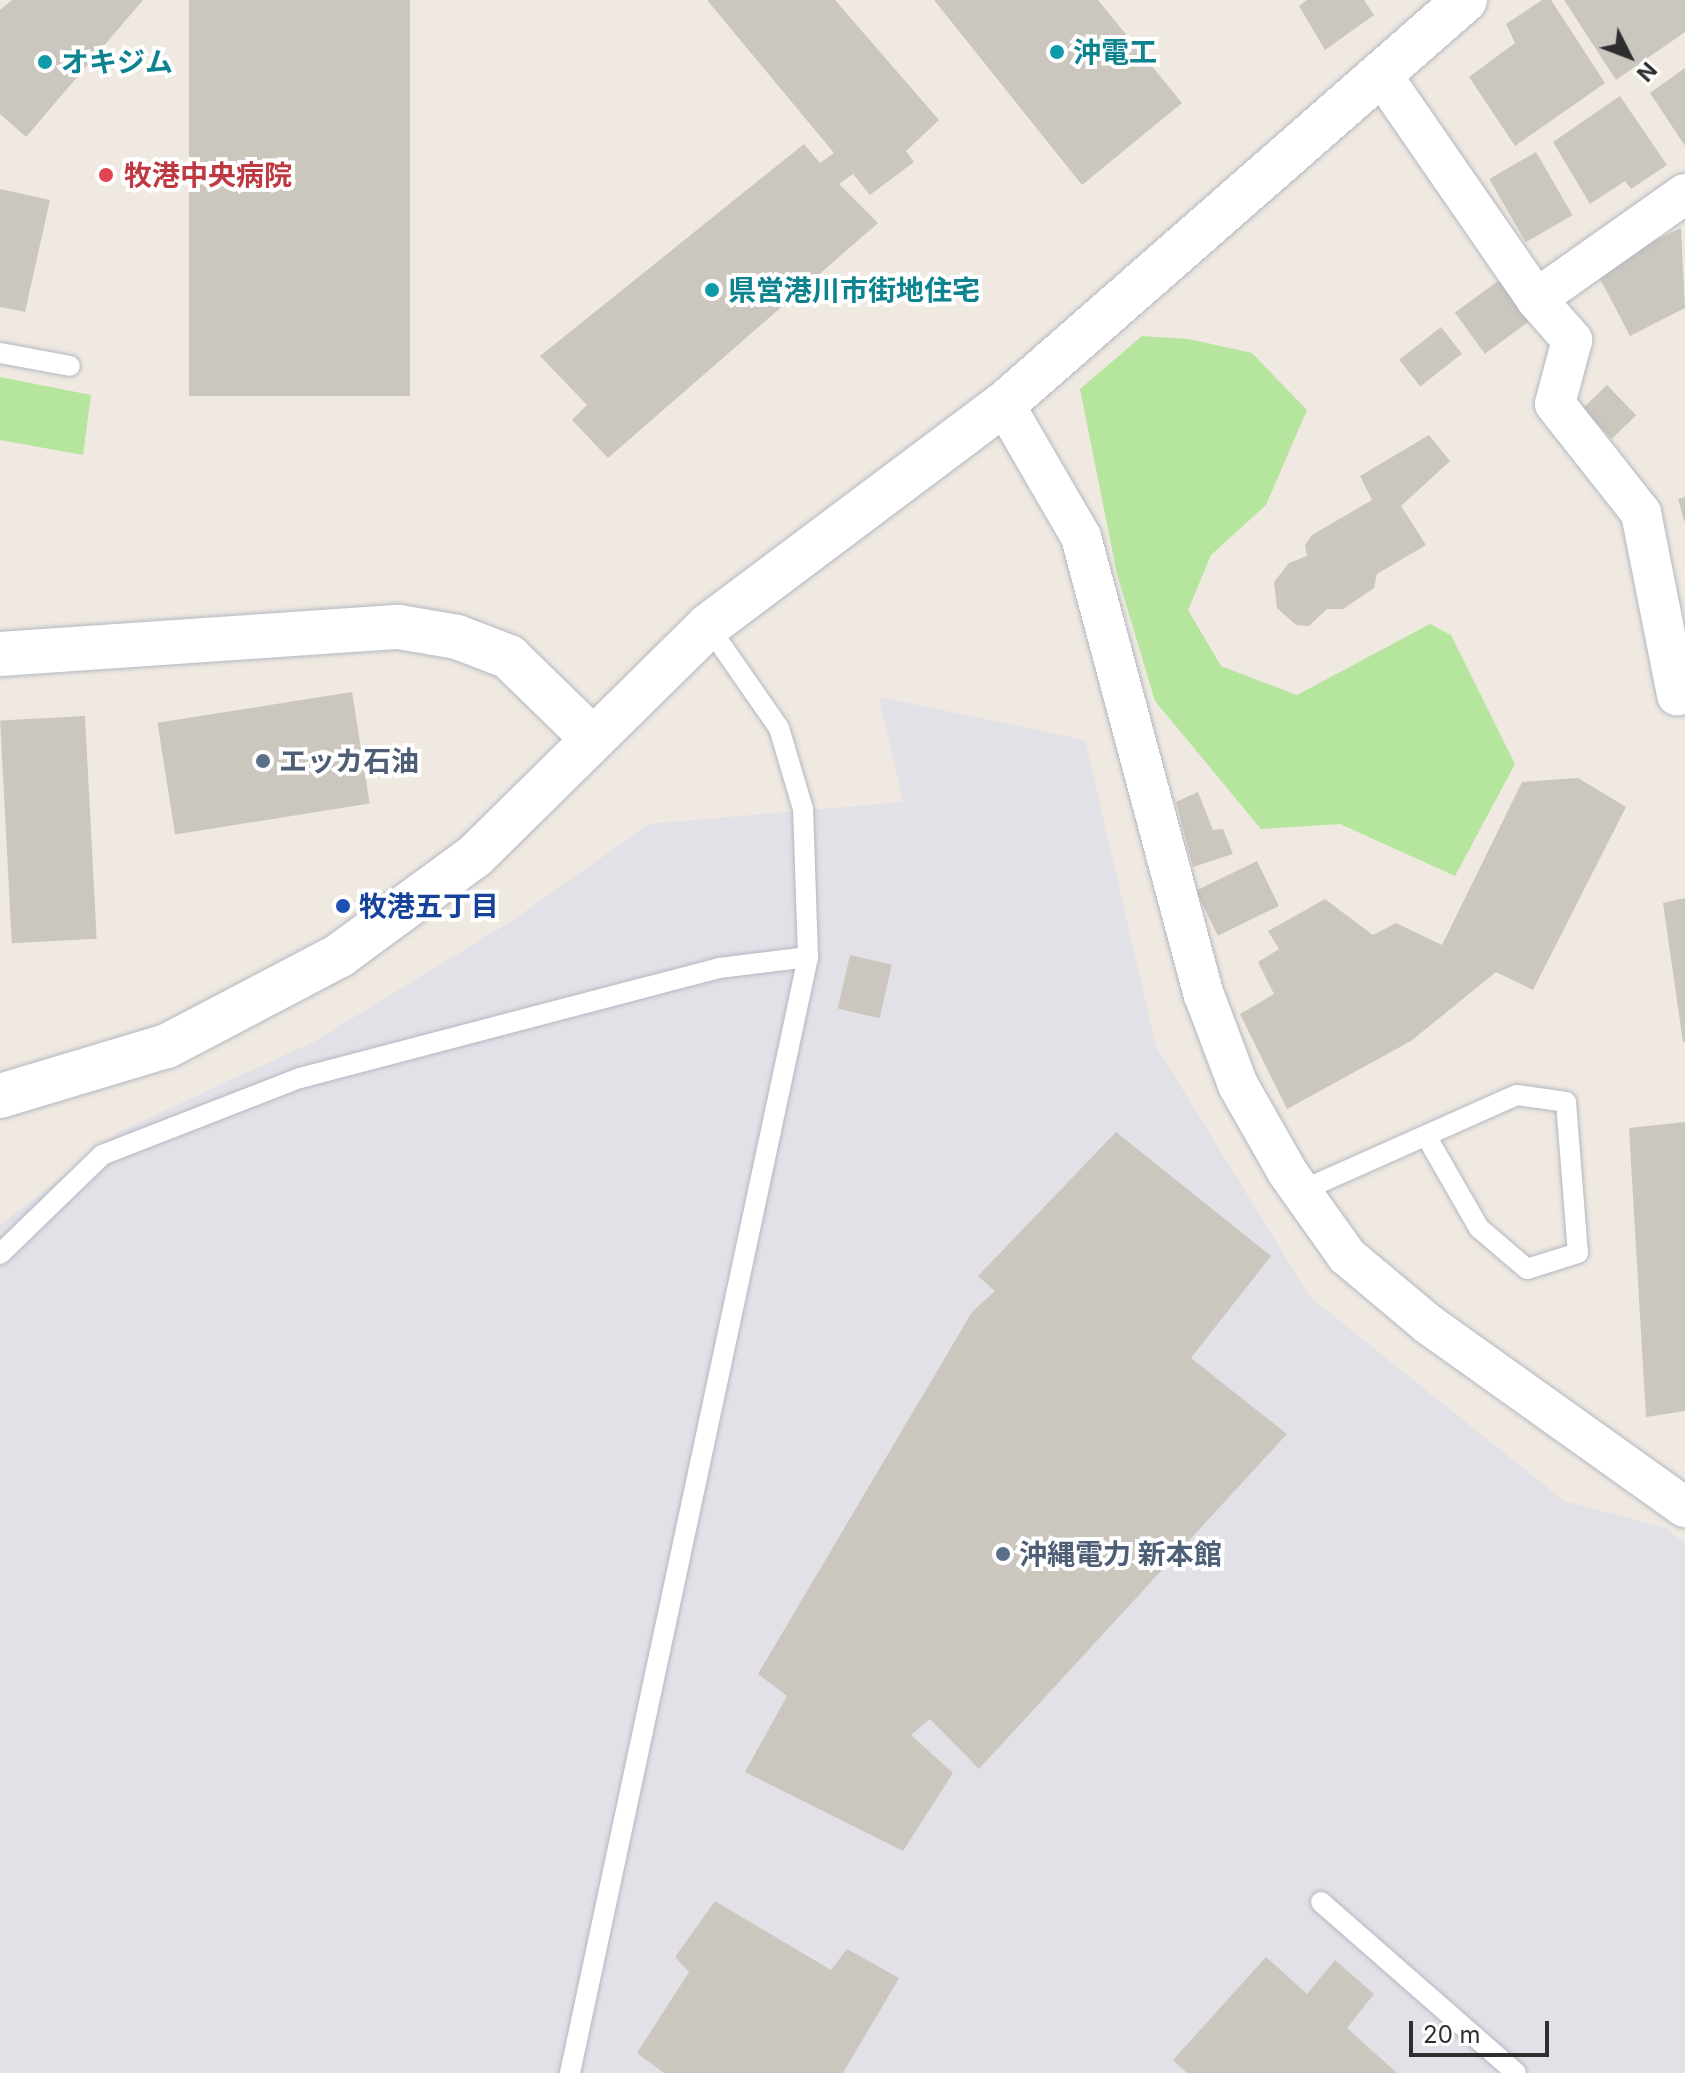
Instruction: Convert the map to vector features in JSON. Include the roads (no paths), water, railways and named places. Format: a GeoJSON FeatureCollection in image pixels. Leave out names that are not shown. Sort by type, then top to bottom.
{"type":"FeatureCollection","features":[{"type":"Feature","properties":{"kind":"street"},"geometry":{"type":"LineString","coordinates":[[0,1096],[167,1046],[340,955],[475,856],[708,626],[1004,404],[1465,0]]}},
{"type":"Feature","properties":{"kind":"street"},"geometry":{"type":"LineString","coordinates":[[1381,74],[1536,299],[1572,340],[1555,404],[1641,513],[1677,695]]}},
{"type":"Feature","properties":{"kind":"street"},"geometry":{"type":"LineString","coordinates":[[1536,299],[1685,194]]}},
{"type":"Feature","properties":{"kind":"street"},"geometry":{"type":"LineString","coordinates":[[1004,404],[1081,537],[1204,995],[1238,1085],[1301,1191],[1347,1256],[1428,1324],[1685,1507]]}},
{"type":"Feature","properties":{"kind":"street"},"geometry":{"type":"LineString","coordinates":[[0,654],[399,627],[457,637],[509,657],[593,739]]}},
{"type":"Feature","properties":{"kind":"lane"},"geometry":{"type":"LineString","coordinates":[[0,353],[70,366]]}},
{"type":"Feature","properties":{"kind":"lane"},"geometry":{"type":"LineString","coordinates":[[570,2073],[808,957],[803,809],[783,741],[708,626]]}},
{"type":"Feature","properties":{"kind":"lane"},"geometry":{"type":"LineString","coordinates":[[0,1254],[102,1155],[300,1078],[719,968],[808,957]]}},
{"type":"Feature","properties":{"kind":"lane"},"geometry":{"type":"LineString","coordinates":[[1301,1191],[1517,1095],[1566,1102],[1578,1253],[1527,1269],[1479,1228],[1426,1136]]}},
{"type":"Feature","properties":{"kind":"lane"},"geometry":{"type":"LineString","coordinates":[[1321,1902],[1516,2073]]}},
{"type":"Feature","properties":{"kind":"place","name":"沖電工"},"geometry":{"type":"Point","coordinates":[1057,52]}},
{"type":"Feature","properties":{"kind":"place","name":"オキジム"},"geometry":{"type":"Point","coordinates":[45,62]}},
{"type":"Feature","properties":{"kind":"place","name":"牧港中央病院"},"geometry":{"type":"Point","coordinates":[106,175]}},
{"type":"Feature","properties":{"kind":"place","name":"県営港川市街地住宅"},"geometry":{"type":"Point","coordinates":[712,290]}},
{"type":"Feature","properties":{"kind":"place","name":"エッカ石油"},"geometry":{"type":"Point","coordinates":[263,761]}},
{"type":"Feature","properties":{"kind":"place","name":"牧港五丁目"},"geometry":{"type":"Point","coordinates":[343,906]}},
{"type":"Feature","properties":{"kind":"place","name":"沖縄電力 新本館"},"geometry":{"type":"Point","coordinates":[1003,1554]}}]}
